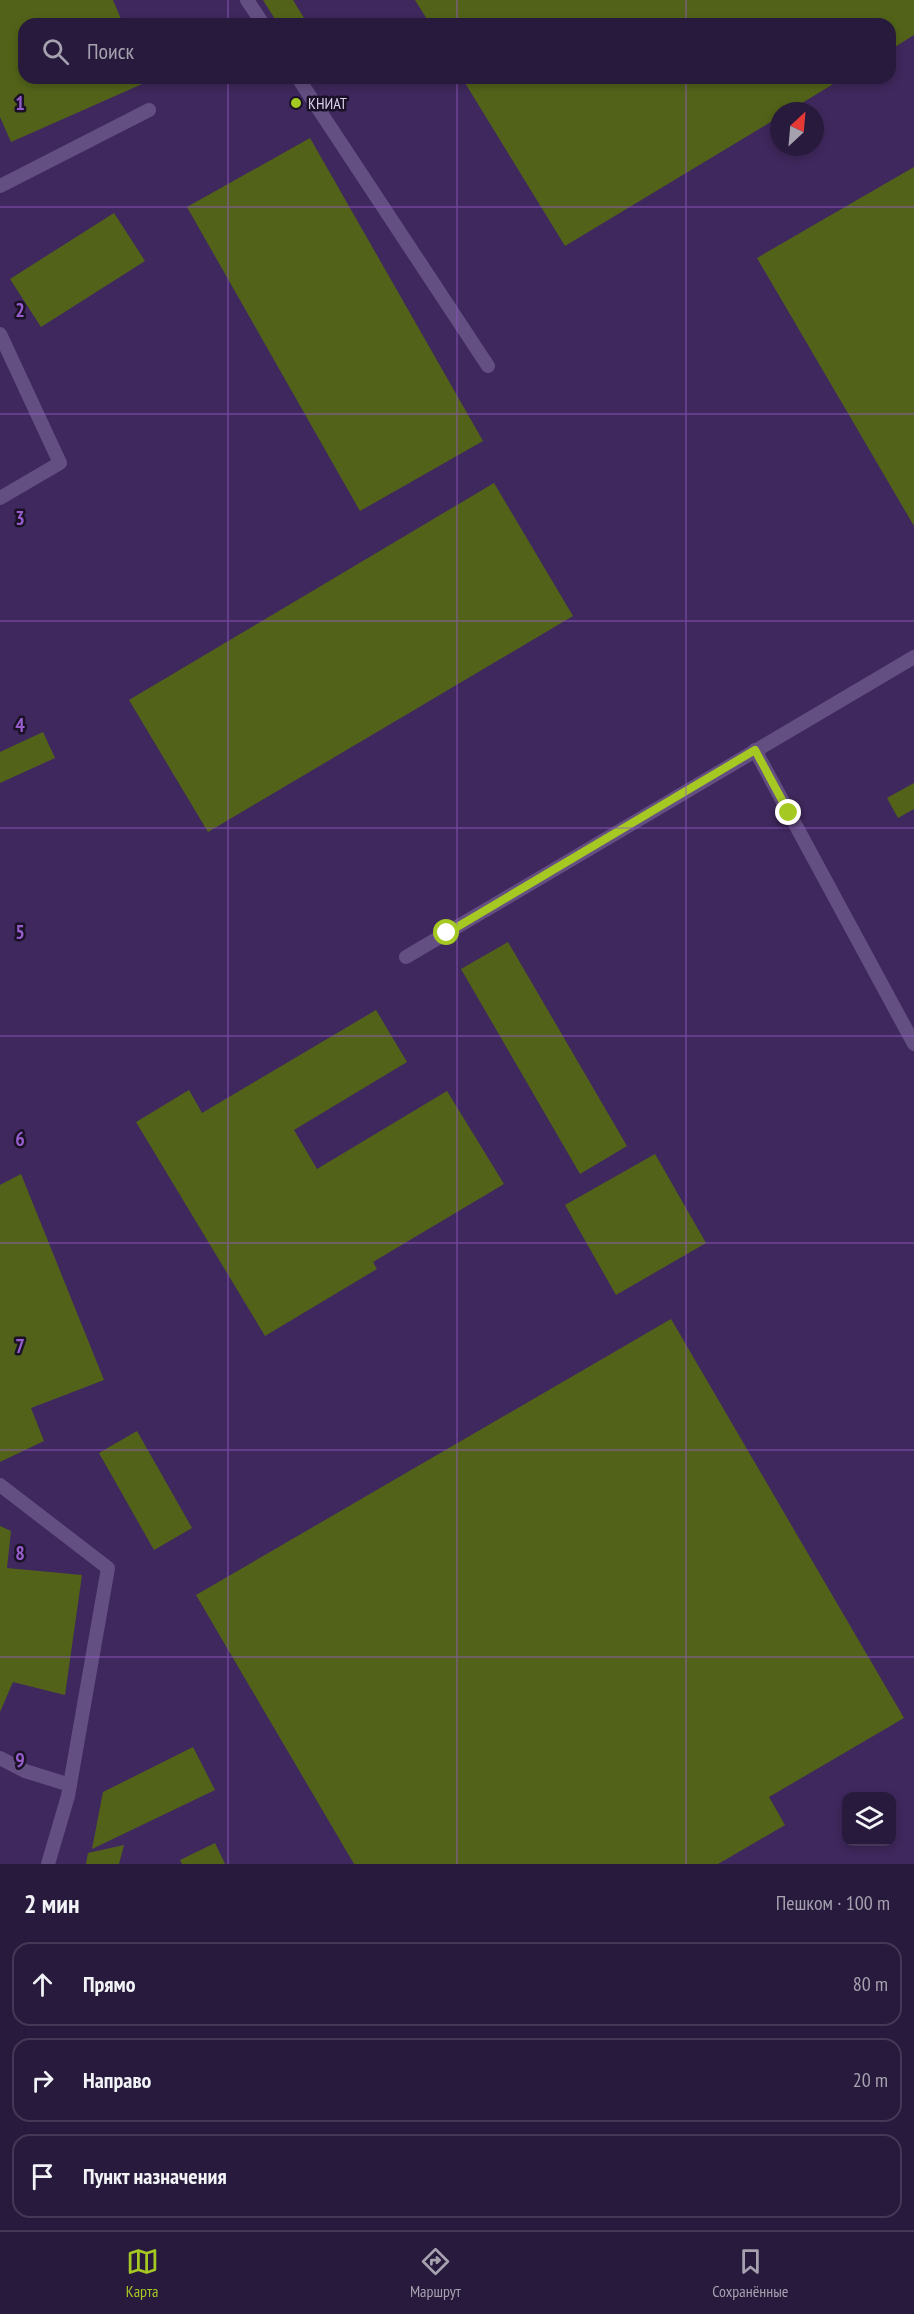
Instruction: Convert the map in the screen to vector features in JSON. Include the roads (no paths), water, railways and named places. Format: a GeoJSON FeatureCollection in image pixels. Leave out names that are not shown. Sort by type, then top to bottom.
{"type":"FeatureCollection","features":[{"type":"Feature","properties":{"kind":"lane"},"geometry":{"type":"LineString","coordinates":[[247,0],[259,18]]}},
{"type":"Feature","properties":{"kind":"lane"},"geometry":{"type":"LineString","coordinates":[[302,84],[488,366]]}},
{"type":"Feature","properties":{"kind":"lane"},"geometry":{"type":"LineString","coordinates":[[0,186],[149,110]]}},
{"type":"Feature","properties":{"kind":"lane"},"geometry":{"type":"LineString","coordinates":[[0,334],[60,463],[0,498]]}},
{"type":"Feature","properties":{"kind":"lane"},"geometry":{"type":"LineString","coordinates":[[406,957],[914,657]]}},
{"type":"Feature","properties":{"kind":"lane"},"geometry":{"type":"LineString","coordinates":[[755,750],[914,1044]]}},
{"type":"Feature","properties":{"kind":"lane"},"geometry":{"type":"LineString","coordinates":[[0,1485],[108,1568],[70,1785],[48,1864]]}},
{"type":"Feature","properties":{"kind":"lane"},"geometry":{"type":"LineString","coordinates":[[0,1758],[25,1771],[70,1785]]}},
{"type":"Feature","properties":{"kind":"place","name":"КНИАТ"},"geometry":{"type":"Point","coordinates":[296,103]}}]}
